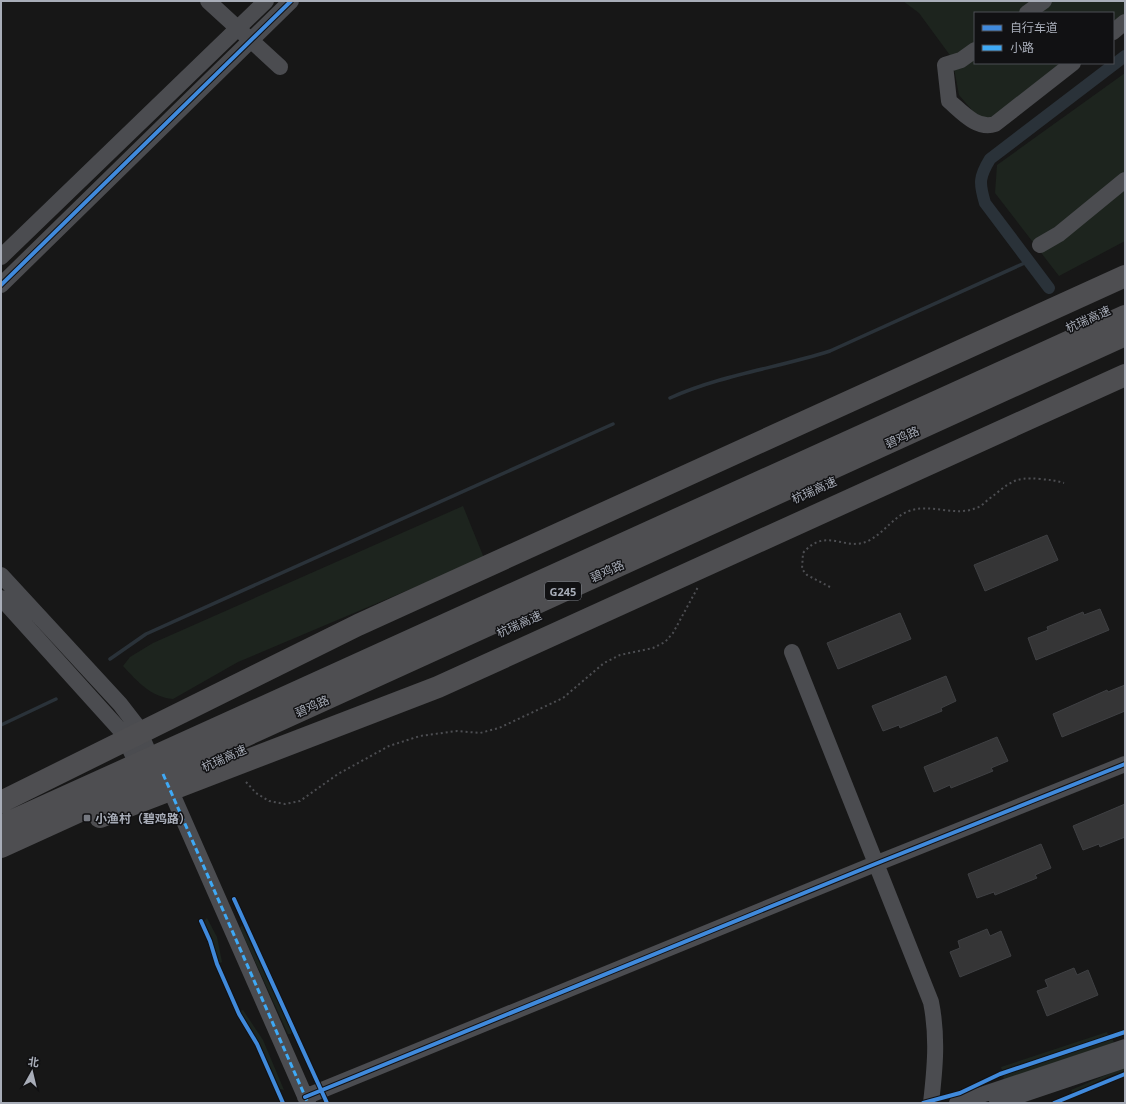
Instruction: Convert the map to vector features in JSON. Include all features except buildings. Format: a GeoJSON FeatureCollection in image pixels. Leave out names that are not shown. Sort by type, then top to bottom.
{"type":"FeatureCollection","features":[{"type":"Feature","properties":{"kind":"highway"},"geometry":{"type":"LineString","coordinates":[[1,802],[358,624],[1125,276]]}},
{"type":"Feature","properties":{"kind":"highway","name":"杭瑞高速"},"geometry":{"type":"LineString","coordinates":[[1,811],[1125,302]]}},
{"type":"Feature","properties":{"kind":"highway","name":"碧鸡路"},"geometry":{"type":"LineString","coordinates":[[1,847],[150,765],[1125,316]]}},
{"type":"Feature","properties":{"kind":"highway","name":"碧鸡路"},"geometry":{"type":"LineString","coordinates":[[1,826],[150,765],[1125,335]]}},
{"type":"Feature","properties":{"kind":"highway","name":"杭瑞高速"},"geometry":{"type":"LineString","coordinates":[[1,859],[1125,348]]}},
{"type":"Feature","properties":{"kind":"highway"},"geometry":{"type":"LineString","coordinates":[[54,835],[438,687],[1125,375]]}},
{"type":"Feature","properties":{"kind":"street"},"geometry":{"type":"LineString","coordinates":[[208,1],[280,67]]}},
{"type":"Feature","properties":{"kind":"street"},"geometry":{"type":"LineString","coordinates":[[1,257],[266,1]]}},
{"type":"Feature","properties":{"kind":"street"},"geometry":{"type":"LineString","coordinates":[[1,285],[291,1]]}},
{"type":"Feature","properties":{"kind":"street"},"geometry":{"type":"LineString","coordinates":[[1028,12],[1044,1]]}},
{"type":"Feature","properties":{"kind":"street"},"geometry":{"type":"LineString","coordinates":[[1114,31],[1125,22]]}},
{"type":"Feature","properties":{"kind":"street"},"geometry":{"type":"LineString","coordinates":[[974,51],[961,60],[944,65],[949,101],[973,121],[984,126],[995,124],[1072,64]]}},
{"type":"Feature","properties":{"kind":"street"},"geometry":{"type":"LineString","coordinates":[[1040,245],[1059,234],[1125,180]]}},
{"type":"Feature","properties":{"kind":"street"},"geometry":{"type":"LineString","coordinates":[[1,574],[120,704],[138,726],[150,765],[307,1100],[876,864],[1125,764]]}},
{"type":"Feature","properties":{"kind":"street"},"geometry":{"type":"LineString","coordinates":[[1,598],[150,765]]}},
{"type":"Feature","properties":{"kind":"street"},"geometry":{"type":"LineString","coordinates":[[792,652],[931,1002],[935,1026],[936,1047],[931,1103]]}},
{"type":"Feature","properties":{"kind":"street"},"geometry":{"type":"LineString","coordinates":[[957,1103],[1125,1047]]}},
{"type":"Feature","properties":{"kind":"street"},"geometry":{"type":"LineString","coordinates":[[997,1103],[1125,1060]]}},
{"type":"Feature","properties":{"kind":"path"},"geometry":{"type":"LineString","coordinates":[[830,587],[807,575],[802,569],[803,553],[815,543],[830,539],[852,543],[868,541],[892,521],[912,510],[964,511],[976,508],[1016,480],[1026,477],[1054,479],[1064,483]]}},
{"type":"Feature","properties":{"kind":"path"},"geometry":{"type":"LineString","coordinates":[[246,782],[256,793],[269,801],[285,804],[300,801],[338,774],[389,746],[420,736],[457,731],[480,733],[499,728],[563,698],[604,663],[620,655],[653,648],[665,642],[673,633],[698,586]]}},
{"type":"Feature","properties":{"kind":"shaded area"},"geometry":{"type":"Polygon","coordinates":[[[903,1],[1125,1],[1125,20],[1114,28],[1114,12],[974,12],[974,64],[1068,64],[983,123],[959,95],[952,58],[919,13],[903,1]]]}},
{"type":"Feature","properties":{"kind":"shaded area"},"geometry":{"type":"Polygon","coordinates":[[[1125,73],[1125,241],[1059,276],[995,193],[997,165],[1125,73]]]}},
{"type":"Feature","properties":{"kind":"shaded area"},"geometry":{"type":"Polygon","coordinates":[[[463,506],[484,558],[238,662],[173,699],[165,698],[151,692],[123,666],[130,657],[153,643],[463,506]]]}},
{"type":"Feature","properties":{"kind":"shaded area"},"geometry":{"type":"Polygon","coordinates":[[[207,918],[217,937],[222,962],[218,964],[212,938],[204,921],[207,918]]]}},
{"type":"Feature","properties":{"kind":"shaded area"},"geometry":{"type":"Polygon","coordinates":[[[242,925],[292,1032],[291,1034],[288,1034],[240,928],[242,925]]]}},
{"type":"Feature","properties":{"kind":"shaded area"},"geometry":{"type":"Polygon","coordinates":[[[243,1010],[263,1040],[284,1090],[280,1089],[260,1044],[240,1011],[243,1010]]]}},
{"type":"Feature","properties":{"kind":"shaded area"},"geometry":{"type":"Polygon","coordinates":[[[1107,1032],[1108,1035],[1002,1070],[1001,1067],[1107,1032]]]}},
{"type":"Feature","properties":{"kind":"shaded area"},"geometry":{"type":"Polygon","coordinates":[[[1113,1040],[1114,1043],[1004,1080],[1003,1078],[1004,1075],[1113,1040]]]}},
{"type":"Feature","properties":{"kind":"shaded area"},"geometry":{"type":"Polygon","coordinates":[[[1125,1067],[1125,1071],[1107,1077],[1073,1094],[1071,1090],[1125,1067]]]}},
{"type":"Feature","properties":{"kind":"waterway"},"geometry":{"type":"LineString","coordinates":[[1049,288],[985,203],[981,185],[982,176],[990,159],[1125,56]]}},
{"type":"Feature","properties":{"kind":"waterway"},"geometry":{"type":"LineString","coordinates":[[670,398],[709,383],[830,351],[1029,261]]}},
{"type":"Feature","properties":{"kind":"waterway"},"geometry":{"type":"LineString","coordinates":[[110,659],[146,634],[613,424]]}},
{"type":"Feature","properties":{"kind":"waterway"},"geometry":{"type":"LineString","coordinates":[[1,725],[56,699]]}},
{"type":"Feature","properties":{"kind":"marked path"},"geometry":{"type":"LineString","coordinates":[[163,774],[308,1103]]}},
{"type":"Feature","properties":{"kind":"cycle path"},"geometry":{"type":"LineString","coordinates":[[1,285],[291,1]]}},
{"type":"Feature","properties":{"kind":"cycle path"},"geometry":{"type":"LineString","coordinates":[[305,1097],[875,864],[1125,764]]}},
{"type":"Feature","properties":{"kind":"cycle path"},"geometry":{"type":"LineString","coordinates":[[234,899],[327,1103]]}},
{"type":"Feature","properties":{"kind":"cycle path"},"geometry":{"type":"LineString","coordinates":[[201,921],[210,941],[217,964],[239,1014],[257,1044],[283,1103]]}},
{"type":"Feature","properties":{"kind":"cycle path"},"geometry":{"type":"LineString","coordinates":[[923,1103],[960,1093],[1000,1074],[1125,1032]]}},
{"type":"Feature","properties":{"kind":"cycle path"},"geometry":{"type":"LineString","coordinates":[[1054,1103],[1125,1074]]}},
{"type":"Feature","properties":{"kind":"place","name":"小渔村（碧鸡路）"},"geometry":{"type":"Point","coordinates":[87,818]}}]}
